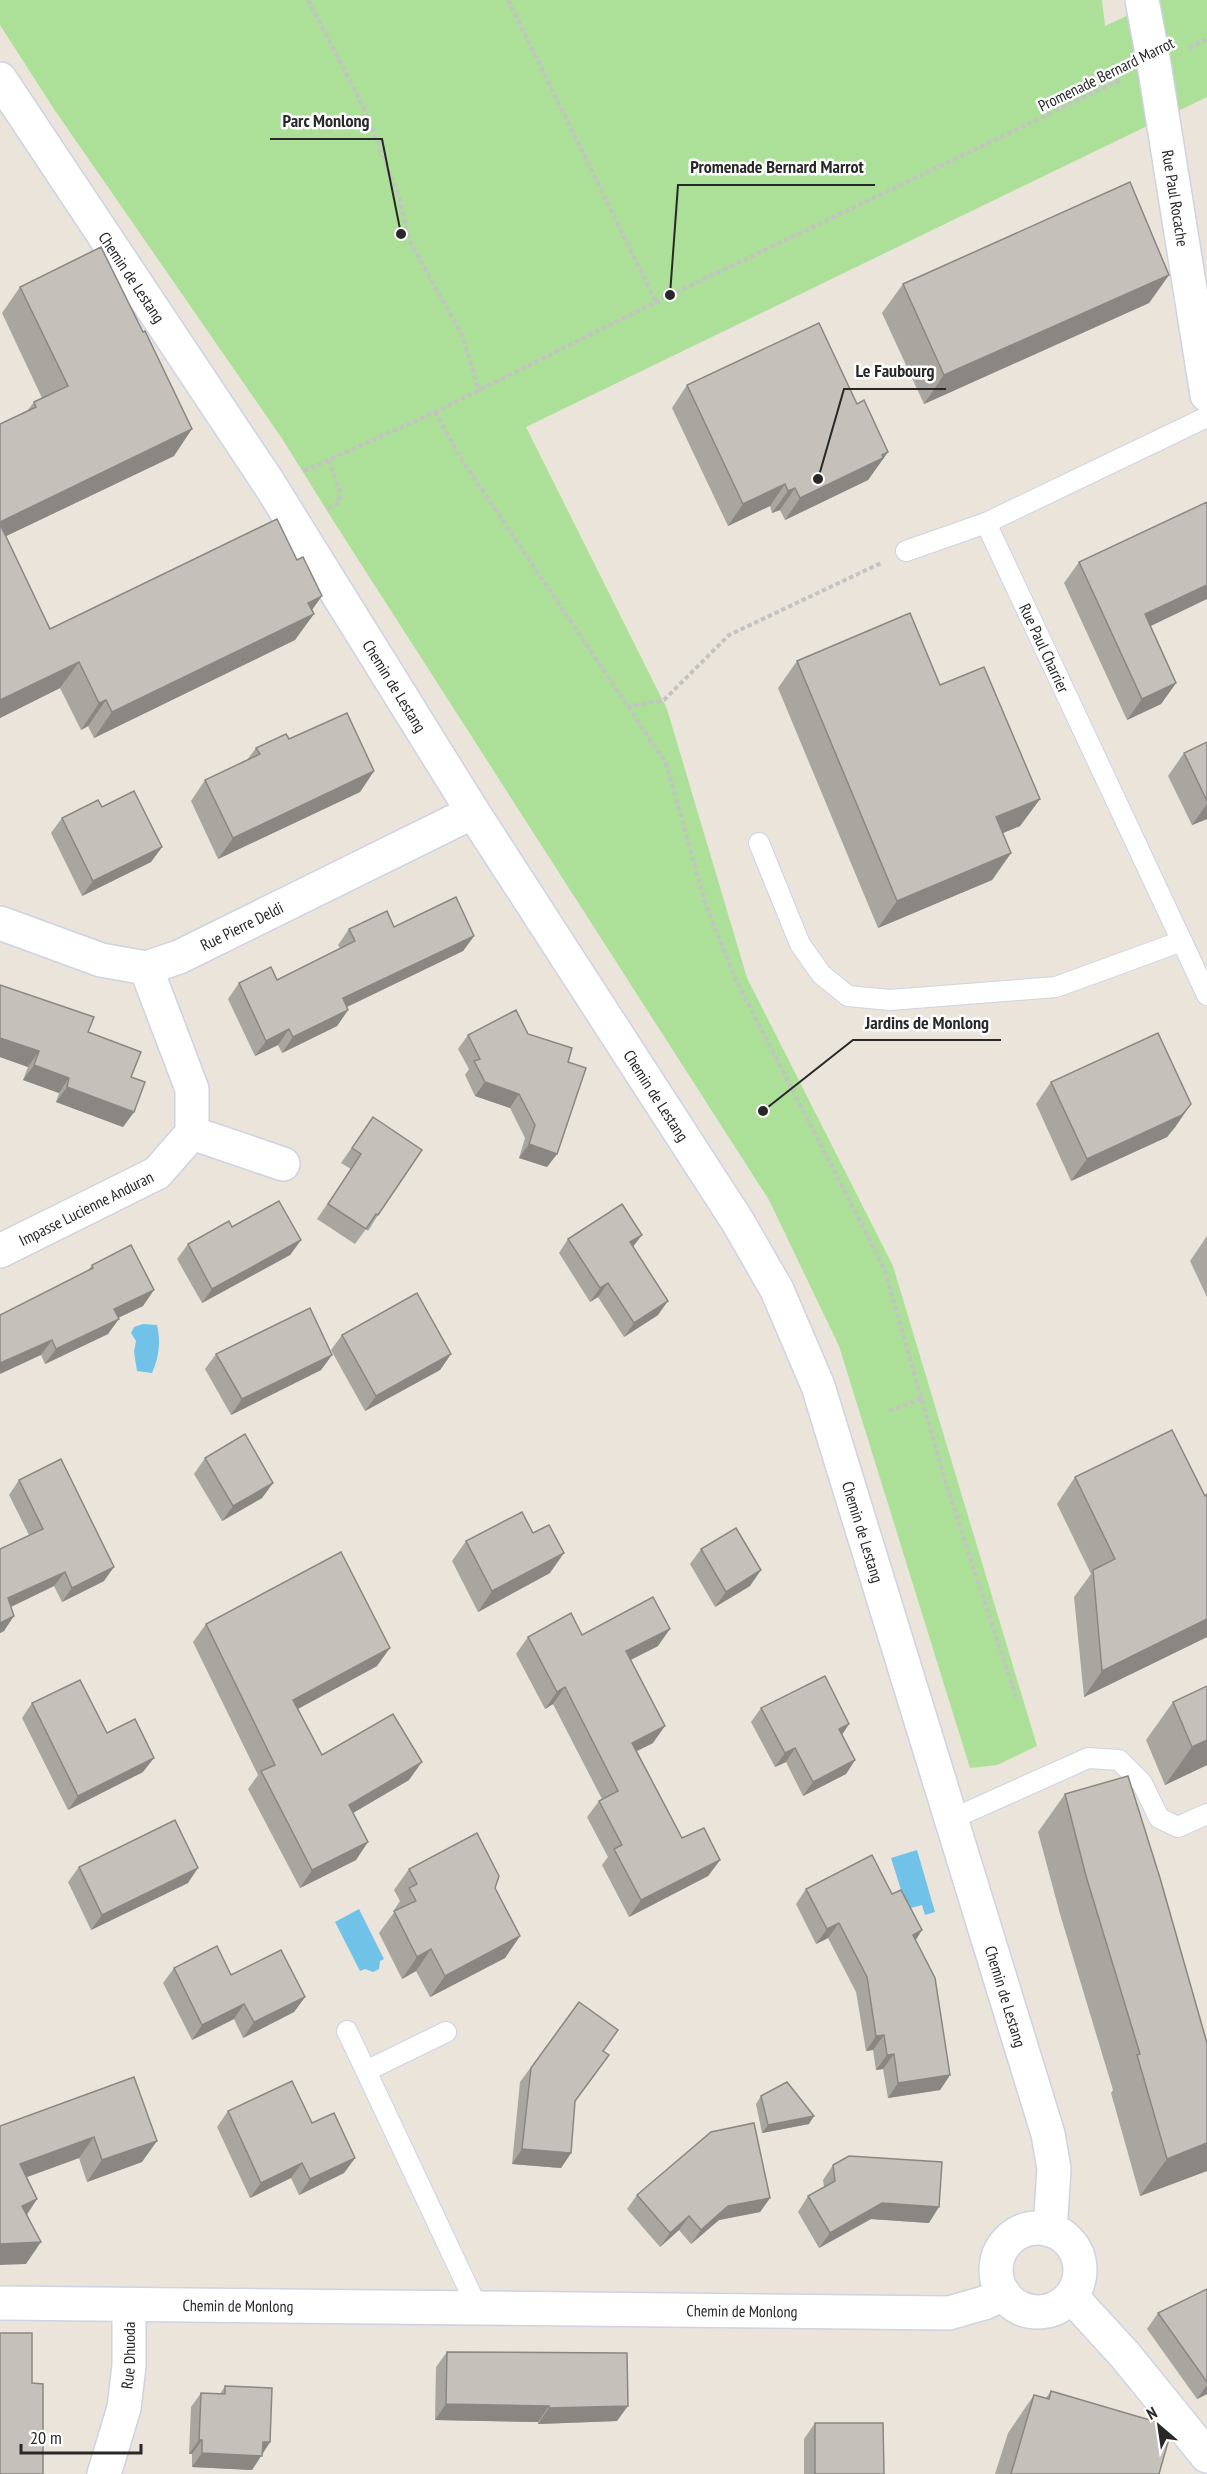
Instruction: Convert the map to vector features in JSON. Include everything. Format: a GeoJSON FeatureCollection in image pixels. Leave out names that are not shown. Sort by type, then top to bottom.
{"type":"FeatureCollection","features":[{"type":"Feature","properties":{"kind":"street","name":"Rue Paul Rocache"},"geometry":{"type":"LineString","coordinates":[[1142,0],[1207,395]]}},
{"type":"Feature","properties":{"kind":"street","name":"Chemin de Lestang"},"geometry":{"type":"LineString","coordinates":[[0,79],[268,482],[473,812],[738,1222],[781,1299],[818,1386],[1048,2134],[1054,2169],[1050,2230]]}},
{"type":"Feature","properties":{"kind":"street","name":"Rue Pierre Deldi"},"geometry":{"type":"LineString","coordinates":[[0,923],[101,960],[146,968],[179,957],[473,812]]}},
{"type":"Feature","properties":{"kind":"street"},"geometry":{"type":"LineString","coordinates":[[146,968],[192,1089],[192,1133],[283,1164]]}},
{"type":"Feature","properties":{"kind":"street","name":"Impasse Lucienne Anduran"},"geometry":{"type":"LineString","coordinates":[[0,1251],[157,1173],[192,1133]]}},
{"type":"Feature","properties":{"kind":"street"},"geometry":{"type":"LineString","coordinates":[[1037,2228],[1050,2230],[1071,2243],[1080,2262],[1080,2275],[1071,2296],[1062,2306],[1037,2312],[1024,2310],[1013,2304],[998,2283],[996,2270],[998,2257],[1004,2246],[1024,2230],[1037,2228]]}},
{"type":"Feature","properties":{"kind":"street","name":"Chemin de Monlong"},"geometry":{"type":"LineString","coordinates":[[0,2303],[950,2313],[984,2303],[1004,2294]]}},
{"type":"Feature","properties":{"kind":"street"},"geometry":{"type":"LineString","coordinates":[[1071,2296],[1125,2355],[1207,2456]]}},
{"type":"Feature","properties":{"kind":"street","name":"Rue Dhuoda"},"geometry":{"type":"LineString","coordinates":[[104,2474],[124,2408],[129,2366],[129,2306]]}},
{"type":"Feature","properties":{"kind":"lane"},"geometry":{"type":"LineString","coordinates":[[906,551],[986,524],[1207,417]]}},
{"type":"Feature","properties":{"kind":"lane","name":"Rue Paul Charrier"},"geometry":{"type":"LineString","coordinates":[[986,524],[1207,995]]}},
{"type":"Feature","properties":{"kind":"lane"},"geometry":{"type":"LineString","coordinates":[[759,843],[800,944],[820,974],[848,996],[890,1000],[968,992],[1011,992],[1056,987],[1182,941]]}},
{"type":"Feature","properties":{"kind":"lane"},"geometry":{"type":"LineString","coordinates":[[952,1819],[1088,1758],[1119,1760],[1142,1784],[1159,1818],[1178,1827],[1207,1814]]}},
{"type":"Feature","properties":{"kind":"lane"},"geometry":{"type":"LineString","coordinates":[[347,2031],[477,2307]]}},
{"type":"Feature","properties":{"kind":"lane"},"geometry":{"type":"LineString","coordinates":[[366,2071],[446,2031]]}},
{"type":"Feature","properties":{"kind":"path"},"geometry":{"type":"LineString","coordinates":[[308,0],[364,108],[399,197],[410,240],[463,337],[479,391]]}},
{"type":"Feature","properties":{"kind":"path"},"geometry":{"type":"LineString","coordinates":[[508,0],[656,302]]}},
{"type":"Feature","properties":{"kind":"path","name":"Promenade Bernard Marrot"},"geometry":{"type":"LineString","coordinates":[[268,482],[285,473],[304,472],[435,412],[656,302],[1207,39]]}},
{"type":"Feature","properties":{"kind":"path"},"geometry":{"type":"LineString","coordinates":[[435,412],[462,460],[666,763],[706,906],[735,978],[884,1268],[947,1487],[1016,1697]]}},
{"type":"Feature","properties":{"kind":"path"},"geometry":{"type":"LineString","coordinates":[[627,707],[664,700],[729,635],[906,551]]}},
{"type":"Feature","properties":{"kind":"path"},"geometry":{"type":"LineString","coordinates":[[889,1412],[922,1398]]}},
{"type":"Feature","properties":{"kind":"green space"},"geometry":{"type":"Polygon","coordinates":[[[0,0],[1102,0],[1105,26],[1161,0],[1207,0],[1207,97],[526,427],[667,709],[747,978],[893,1266],[1037,1746],[997,1765],[970,1768],[839,1346],[769,1200],[283,440],[54,109],[0,25],[0,0]]]}},
{"type":"Feature","properties":{"kind":"water"},"geometry":{"type":"Polygon","coordinates":[[[143,1324],[157,1325],[159,1349],[152,1373],[137,1371],[134,1352],[136,1341],[131,1333],[134,1327],[143,1324]]]}},
{"type":"Feature","properties":{"kind":"water"},"geometry":{"type":"Polygon","coordinates":[[[917,1850],[935,1912],[925,1915],[922,1905],[907,1909],[891,1858],[917,1850]]]}},
{"type":"Feature","properties":{"kind":"water"},"geometry":{"type":"Polygon","coordinates":[[[359,1909],[384,1959],[380,1961],[379,1969],[373,1972],[365,1969],[360,1971],[335,1922],[359,1909]]]}},
{"type":"Feature","properties":{"kind":"building"},"geometry":{"type":"Polygon","coordinates":[[[1130,182],[1169,275],[944,375],[903,284],[1130,182]]]}},
{"type":"Feature","properties":{"kind":"building"},"geometry":{"type":"Polygon","coordinates":[[[101,247],[192,429],[0,522],[0,424],[36,407],[34,402],[68,386],[20,287],[101,247]]]}},
{"type":"Feature","properties":{"kind":"building"},"geometry":{"type":"Polygon","coordinates":[[[819,323],[857,404],[864,400],[888,452],[882,455],[883,458],[800,498],[795,488],[788,491],[785,484],[743,504],[687,385],[819,323]]]}},
{"type":"Feature","properties":{"kind":"building"},"geometry":{"type":"Polygon","coordinates":[[[1207,502],[1207,585],[1145,614],[1176,683],[1142,699],[1079,562],[1207,502]]]}},
{"type":"Feature","properties":{"kind":"building"},"geometry":{"type":"Polygon","coordinates":[[[277,519],[297,560],[303,557],[322,596],[308,603],[314,614],[112,712],[106,700],[99,703],[79,662],[0,700],[0,524],[50,629],[277,519]]]}},
{"type":"Feature","properties":{"kind":"building"},"geometry":{"type":"Polygon","coordinates":[[[910,613],[940,685],[984,667],[1040,799],[996,817],[1011,853],[897,901],[797,661],[910,613]]]}},
{"type":"Feature","properties":{"kind":"building"},"geometry":{"type":"Polygon","coordinates":[[[347,713],[374,771],[233,838],[205,780],[260,754],[256,748],[286,734],[289,739],[347,713]]]}},
{"type":"Feature","properties":{"kind":"building"},"geometry":{"type":"Polygon","coordinates":[[[1207,742],[1207,801],[1184,753],[1207,742]]]}},
{"type":"Feature","properties":{"kind":"building"},"geometry":{"type":"Polygon","coordinates":[[[134,791],[162,847],[93,881],[62,818],[98,800],[102,807],[134,791]]]}},
{"type":"Feature","properties":{"kind":"building"},"geometry":{"type":"Polygon","coordinates":[[[456,897],[474,936],[343,998],[348,1010],[293,1037],[289,1029],[266,1041],[239,983],[271,967],[277,980],[355,941],[349,929],[387,911],[394,927],[456,897]]]}},
{"type":"Feature","properties":{"kind":"building"},"geometry":{"type":"Polygon","coordinates":[[[0,985],[94,1017],[88,1032],[141,1052],[131,1077],[145,1082],[134,1112],[67,1087],[69,1078],[34,1065],[39,1051],[0,1038],[0,985]]]}},
{"type":"Feature","properties":{"kind":"building"},"geometry":{"type":"Polygon","coordinates":[[[516,1010],[528,1034],[572,1048],[568,1062],[586,1068],[557,1154],[529,1144],[535,1125],[519,1094],[485,1082],[474,1061],[480,1059],[468,1035],[516,1010]]]}},
{"type":"Feature","properties":{"kind":"building"},"geometry":{"type":"Polygon","coordinates":[[[1158,1033],[1191,1104],[1182,1115],[1087,1159],[1051,1082],[1158,1033]]]}},
{"type":"Feature","properties":{"kind":"building"},"geometry":{"type":"Polygon","coordinates":[[[373,1117],[422,1150],[366,1229],[328,1204],[361,1154],[352,1148],[373,1117]]]}},
{"type":"Feature","properties":{"kind":"building"},"geometry":{"type":"Polygon","coordinates":[[[279,1201],[301,1240],[212,1289],[188,1244],[229,1221],[232,1227],[279,1201]]]}},
{"type":"Feature","properties":{"kind":"building"},"geometry":{"type":"Polygon","coordinates":[[[622,1204],[642,1235],[630,1242],[668,1301],[634,1323],[608,1283],[600,1288],[568,1239],[622,1204]]]}},
{"type":"Feature","properties":{"kind":"building"},"geometry":{"type":"Polygon","coordinates":[[[131,1245],[154,1290],[114,1309],[119,1319],[56,1349],[52,1340],[0,1363],[0,1315],[93,1268],[92,1265],[131,1245]]]}},
{"type":"Feature","properties":{"kind":"building"},"geometry":{"type":"Polygon","coordinates":[[[417,1293],[451,1354],[376,1396],[342,1335],[417,1293]]]}},
{"type":"Feature","properties":{"kind":"building"},"geometry":{"type":"Polygon","coordinates":[[[310,1308],[332,1355],[242,1399],[216,1354],[310,1308]]]}},
{"type":"Feature","properties":{"kind":"building"},"geometry":{"type":"Polygon","coordinates":[[[1172,1430],[1205,1496],[1207,1494],[1207,1619],[1102,1671],[1093,1570],[1115,1559],[1075,1477],[1172,1430]]]}},
{"type":"Feature","properties":{"kind":"building"},"geometry":{"type":"Polygon","coordinates":[[[245,1434],[273,1483],[233,1506],[205,1458],[245,1434]]]}},
{"type":"Feature","properties":{"kind":"building"},"geometry":{"type":"Polygon","coordinates":[[[61,1459],[114,1567],[72,1588],[65,1572],[8,1598],[14,1616],[0,1623],[0,1549],[43,1529],[19,1480],[61,1459]]]}},
{"type":"Feature","properties":{"kind":"building"},"geometry":{"type":"Polygon","coordinates":[[[522,1512],[533,1533],[549,1525],[564,1553],[492,1591],[466,1541],[522,1512]]]}},
{"type":"Feature","properties":{"kind":"building"},"geometry":{"type":"Polygon","coordinates":[[[736,1528],[761,1570],[726,1592],[701,1549],[736,1528]]]}},
{"type":"Feature","properties":{"kind":"building"},"geometry":{"type":"Polygon","coordinates":[[[341,1552],[390,1648],[293,1700],[322,1755],[393,1714],[422,1762],[349,1805],[368,1842],[312,1870],[261,1771],[275,1765],[206,1624],[341,1552]]]}},
{"type":"Feature","properties":{"kind":"building"},"geometry":{"type":"Polygon","coordinates":[[[653,1597],[670,1629],[626,1651],[665,1726],[632,1743],[682,1838],[704,1828],[720,1860],[641,1900],[614,1849],[622,1845],[599,1801],[618,1791],[565,1687],[557,1692],[528,1637],[571,1613],[582,1635],[653,1597]]]}},
{"type":"Feature","properties":{"kind":"building"},"geometry":{"type":"Polygon","coordinates":[[[825,1676],[849,1724],[839,1729],[855,1760],[813,1782],[795,1748],[785,1753],[761,1708],[825,1676]]]}},
{"type":"Feature","properties":{"kind":"building"},"geometry":{"type":"Polygon","coordinates":[[[80,1680],[107,1733],[135,1719],[154,1758],[78,1796],[32,1703],[80,1680]]]}},
{"type":"Feature","properties":{"kind":"building"},"geometry":{"type":"Polygon","coordinates":[[[1207,1686],[1207,1740],[1192,1747],[1173,1702],[1207,1686]]]}},
{"type":"Feature","properties":{"kind":"building"},"geometry":{"type":"Polygon","coordinates":[[[1128,1776],[1207,2043],[1207,2143],[1167,2159],[1137,2055],[1140,2054],[1086,1876],[1065,1794],[1128,1776]]]}},
{"type":"Feature","properties":{"kind":"building"},"geometry":{"type":"Polygon","coordinates":[[[175,1820],[198,1868],[102,1915],[79,1867],[175,1820]]]}},
{"type":"Feature","properties":{"kind":"building"},"geometry":{"type":"Polygon","coordinates":[[[477,1833],[499,1876],[495,1888],[520,1936],[445,1976],[431,1949],[417,1957],[394,1911],[416,1901],[409,1888],[417,1884],[409,1869],[477,1833]]]}},
{"type":"Feature","properties":{"kind":"building"},"geometry":{"type":"Polygon","coordinates":[[[872,1855],[892,1894],[901,1890],[922,1930],[913,1935],[935,1978],[950,2075],[898,2083],[894,2054],[887,2055],[884,2035],[876,2036],[867,1977],[839,1923],[827,1929],[806,1889],[872,1855]]]}},
{"type":"Feature","properties":{"kind":"building"},"geometry":{"type":"Polygon","coordinates":[[[217,1946],[231,1975],[281,1950],[305,1997],[254,2022],[244,2004],[202,2025],[174,1968],[217,1946]]]}},
{"type":"Feature","properties":{"kind":"building"},"geometry":{"type":"Polygon","coordinates":[[[579,2002],[618,2030],[603,2051],[609,2055],[575,2101],[571,2153],[522,2149],[531,2068],[579,2002]]]}},
{"type":"Feature","properties":{"kind":"building"},"geometry":{"type":"Polygon","coordinates":[[[134,2077],[157,2141],[102,2160],[94,2137],[20,2164],[37,2199],[22,2206],[41,2242],[0,2244],[0,2126],[134,2077]]]}},
{"type":"Feature","properties":{"kind":"building"},"geometry":{"type":"Polygon","coordinates":[[[292,2081],[312,2123],[334,2113],[355,2158],[310,2179],[302,2163],[261,2183],[228,2111],[292,2081]]]}},
{"type":"Feature","properties":{"kind":"building"},"geometry":{"type":"Polygon","coordinates":[[[787,2082],[814,2116],[768,2125],[761,2096],[787,2082]]]}},
{"type":"Feature","properties":{"kind":"building"},"geometry":{"type":"Polygon","coordinates":[[[754,2123],[770,2198],[728,2206],[701,2230],[689,2216],[670,2233],[637,2195],[711,2132],[754,2123]]]}},
{"type":"Feature","properties":{"kind":"building"},"geometry":{"type":"Polygon","coordinates":[[[849,2156],[942,2162],[939,2207],[882,2203],[830,2233],[808,2196],[835,2181],[833,2165],[849,2156]]]}},
{"type":"Feature","properties":{"kind":"building"},"geometry":{"type":"Polygon","coordinates":[[[1207,2289],[1207,2382],[1158,2313],[1207,2289]]]}},
{"type":"Feature","properties":{"kind":"building"},"geometry":{"type":"Polygon","coordinates":[[[0,2333],[32,2333],[32,2383],[43,2384],[43,2474],[0,2474],[0,2333]]]}},
{"type":"Feature","properties":{"kind":"building"},"geometry":{"type":"Polygon","coordinates":[[[447,2352],[627,2353],[628,2406],[549,2408],[549,2406],[446,2404],[447,2352]]]}},
{"type":"Feature","properties":{"kind":"building"},"geometry":{"type":"Polygon","coordinates":[[[225,2386],[272,2388],[270,2442],[263,2442],[262,2456],[202,2453],[202,2440],[199,2440],[201,2393],[225,2394],[225,2386]]]}},
{"type":"Feature","properties":{"kind":"building"},"geometry":{"type":"Polygon","coordinates":[[[1051,2391],[1160,2423],[1157,2431],[1170,2435],[1159,2474],[1011,2474],[1034,2395],[1049,2399],[1051,2391]]]}},
{"type":"Feature","properties":{"kind":"building"},"geometry":{"type":"Polygon","coordinates":[[[815,2423],[883,2423],[884,2474],[815,2474],[815,2423]]]}},
{"type":"Feature","properties":{"kind":"place","name":"Parc Monlong"},"geometry":{"type":"Point","coordinates":[401,234]}},
{"type":"Feature","properties":{"kind":"place","name":"Promenade Bernard Marrot"},"geometry":{"type":"Point","coordinates":[670,295]}},
{"type":"Feature","properties":{"kind":"place","name":"Le Faubourg"},"geometry":{"type":"Point","coordinates":[818,479]}},
{"type":"Feature","properties":{"kind":"place","name":"Jardins de Monlong"},"geometry":{"type":"Point","coordinates":[763,1111]}}]}
